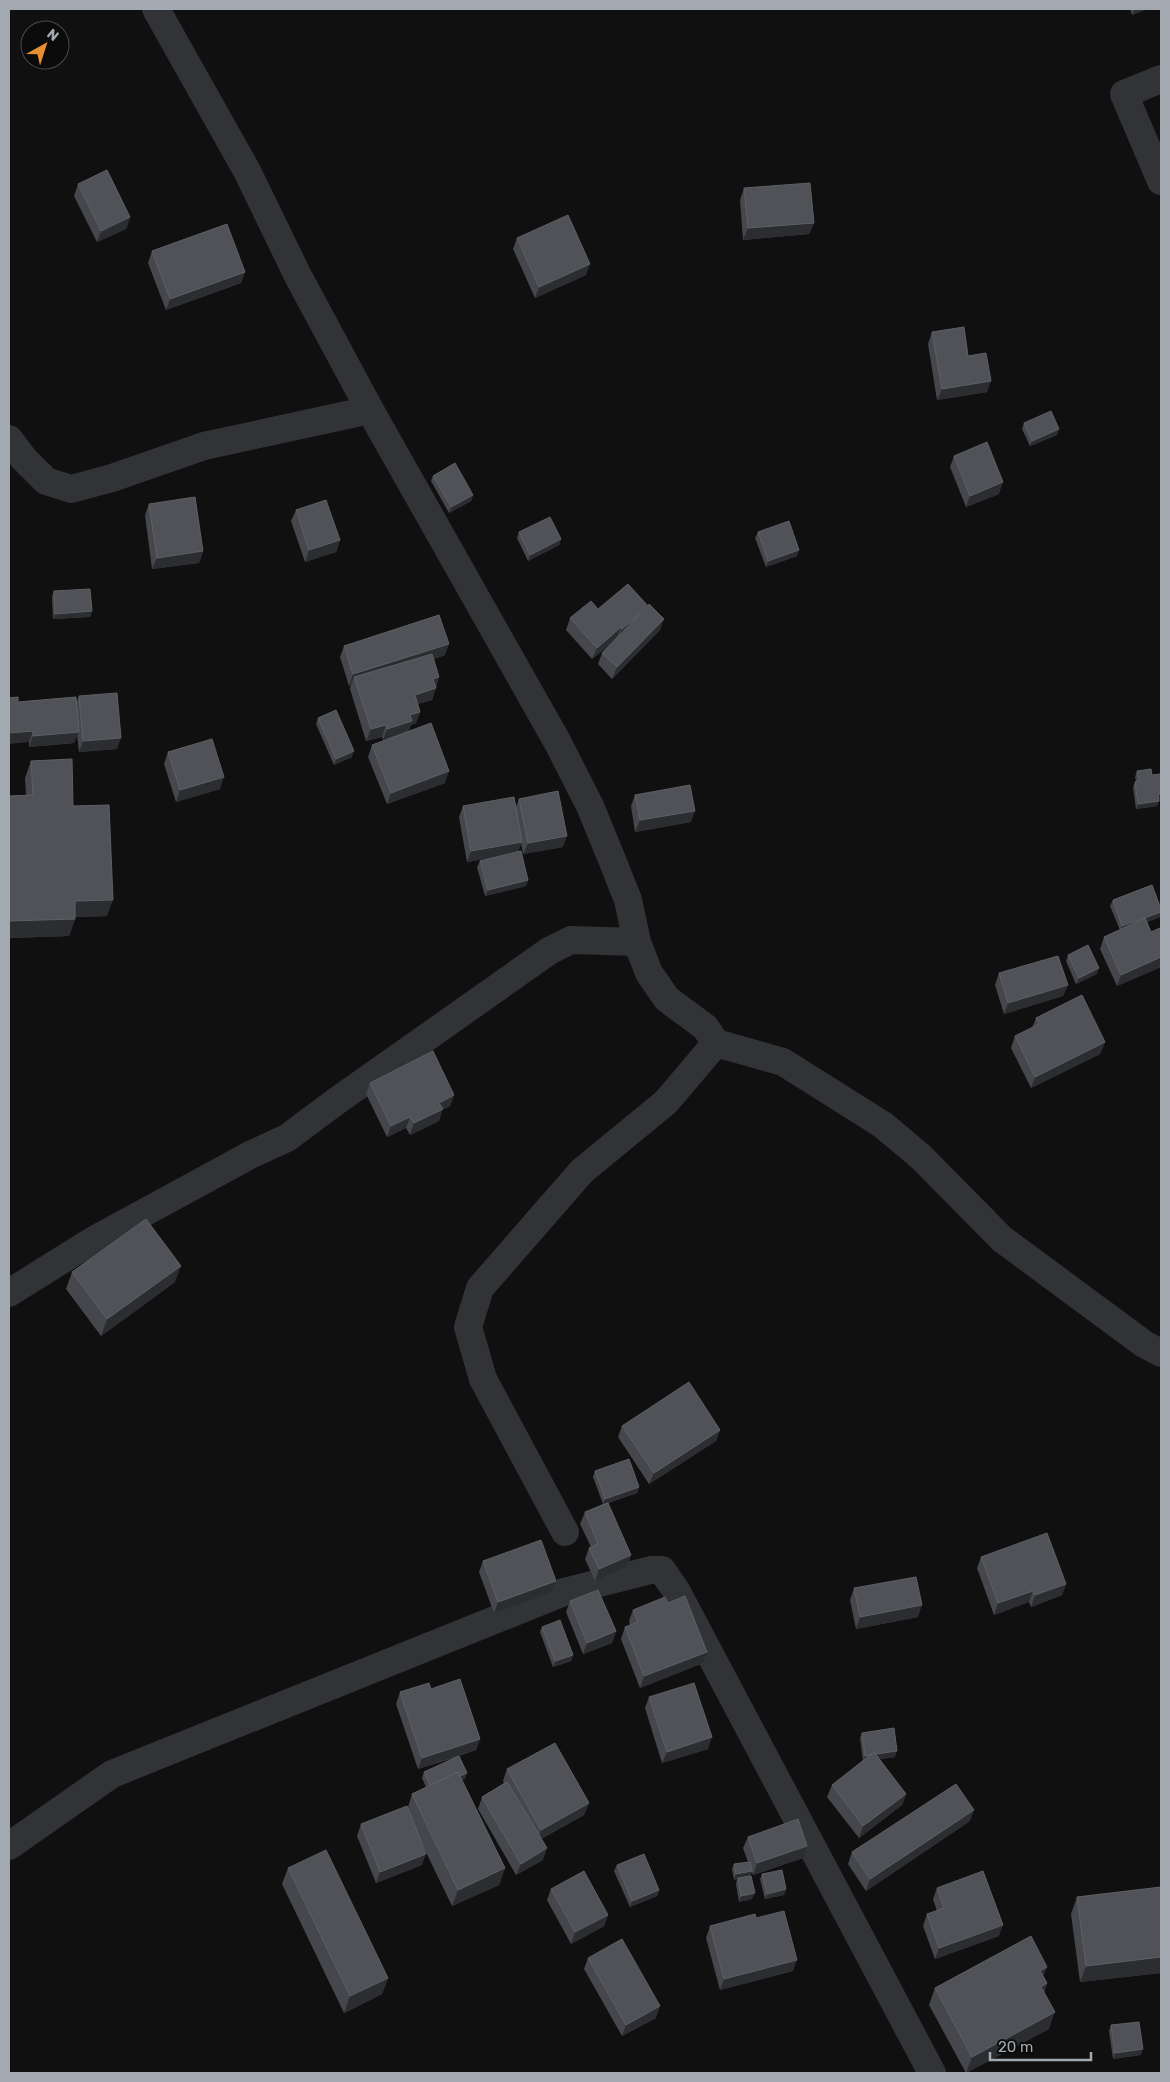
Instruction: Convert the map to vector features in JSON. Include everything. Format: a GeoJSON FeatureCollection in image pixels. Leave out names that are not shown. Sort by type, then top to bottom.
{"type":"FeatureCollection","features":[{"type":"Feature","properties":{"kind":"street"},"geometry":{"type":"LineString","coordinates":[[156,9],[247,171],[298,276],[370,410],[558,743],[590,806],[628,900],[637,942],[649,974],[667,999],[705,1027],[716,1044],[783,1062],[883,1125],[921,1157],[1002,1238],[1144,1344],[1161,1353]]}},
{"type":"Feature","properties":{"kind":"street"},"geometry":{"type":"LineString","coordinates":[[1161,79],[1124,94],[1161,181]]}},
{"type":"Feature","properties":{"kind":"street"},"geometry":{"type":"LineString","coordinates":[[9,438],[24,459],[46,481],[71,489],[112,478],[204,446],[370,410]]}},
{"type":"Feature","properties":{"kind":"street"},"geometry":{"type":"LineString","coordinates":[[9,1293],[92,1241],[250,1155],[288,1138],[346,1094],[549,951],[571,940],[637,942]]}},
{"type":"Feature","properties":{"kind":"street"},"geometry":{"type":"LineString","coordinates":[[564,1532],[483,1379],[468,1327],[480,1288],[582,1171],[666,1102],[716,1044]]}},
{"type":"Feature","properties":{"kind":"street"},"geometry":{"type":"LineString","coordinates":[[9,1846],[112,1774],[564,1592],[651,1570],[662,1570],[677,1592],[932,2073]]}},
{"type":"Feature","properties":{"kind":"building"},"geometry":{"type":"Polygon","coordinates":[[[107,170],[130,217],[101,231],[78,184],[107,170]]]}},
{"type":"Feature","properties":{"kind":"building"},"geometry":{"type":"Polygon","coordinates":[[[810,183],[814,223],[748,228],[744,188],[810,183]]]}},
{"type":"Feature","properties":{"kind":"building"},"geometry":{"type":"Polygon","coordinates":[[[568,215],[590,264],[539,287],[517,238],[568,215]]]}},
{"type":"Feature","properties":{"kind":"building"},"geometry":{"type":"Polygon","coordinates":[[[227,224],[245,272],[170,299],[152,251],[227,224]]]}},
{"type":"Feature","properties":{"kind":"building"},"geometry":{"type":"Polygon","coordinates":[[[964,327],[968,356],[986,353],[991,381],[942,389],[932,332],[964,327]]]}},
{"type":"Feature","properties":{"kind":"building"},"geometry":{"type":"Polygon","coordinates":[[[1051,411],[1059,429],[1032,441],[1024,423],[1051,411]]]}},
{"type":"Feature","properties":{"kind":"building"},"geometry":{"type":"Polygon","coordinates":[[[987,442],[1003,482],[970,496],[954,456],[987,442]]]}},
{"type":"Feature","properties":{"kind":"building"},"geometry":{"type":"Polygon","coordinates":[[[455,463],[473,495],[451,507],[433,476],[455,463]]]}},
{"type":"Feature","properties":{"kind":"building"},"geometry":{"type":"Polygon","coordinates":[[[195,497],[203,551],[157,558],[149,504],[195,497]]]}},
{"type":"Feature","properties":{"kind":"building"},"geometry":{"type":"Polygon","coordinates":[[[326,500],[340,540],[309,550],[296,510],[326,500]]]}},
{"type":"Feature","properties":{"kind":"building"},"geometry":{"type":"Polygon","coordinates":[[[550,517],[561,539],[530,555],[519,532],[550,517]]]}},
{"type":"Feature","properties":{"kind":"building"},"geometry":{"type":"Polygon","coordinates":[[[789,521],[799,550],[768,561],[758,532],[789,521]]]}},
{"type":"Feature","properties":{"kind":"building"},"geometry":{"type":"Polygon","coordinates":[[[628,584],[648,606],[649,604],[664,619],[617,667],[602,653],[640,614],[622,629],[621,627],[597,648],[570,618],[591,601],[598,609],[628,584]]]}},
{"type":"Feature","properties":{"kind":"building"},"geometry":{"type":"Polygon","coordinates":[[[90,589],[92,611],[55,614],[54,591],[90,589]]]}},
{"type":"Feature","properties":{"kind":"building"},"geometry":{"type":"Polygon","coordinates":[[[439,615],[449,644],[353,674],[344,646],[439,615]]]}},
{"type":"Feature","properties":{"kind":"building"},"geometry":{"type":"Polygon","coordinates":[[[432,654],[439,677],[433,679],[436,688],[415,695],[420,712],[410,715],[412,721],[387,729],[386,725],[371,729],[354,677],[432,654]]]}},
{"type":"Feature","properties":{"kind":"building"},"geometry":{"type":"Polygon","coordinates":[[[117,693],[121,738],[83,741],[79,696],[117,693]]]}},
{"type":"Feature","properties":{"kind":"building"},"geometry":{"type":"Polygon","coordinates":[[[18,697],[18,702],[76,697],[79,732],[33,736],[33,731],[9,733],[9,698],[18,697]]]}},
{"type":"Feature","properties":{"kind":"building"},"geometry":{"type":"Polygon","coordinates":[[[336,710],[354,751],[336,759],[318,718],[336,710]]]}},
{"type":"Feature","properties":{"kind":"building"},"geometry":{"type":"Polygon","coordinates":[[[431,723],[449,771],[391,793],[372,745],[431,723]]]}},
{"type":"Feature","properties":{"kind":"building"},"geometry":{"type":"Polygon","coordinates":[[[212,739],[224,777],[180,790],[168,752],[212,739]]]}},
{"type":"Feature","properties":{"kind":"building"},"geometry":{"type":"Polygon","coordinates":[[[72,759],[73,806],[109,805],[113,900],[75,901],[75,919],[9,921],[9,796],[33,795],[31,761],[72,759]]]}},
{"type":"Feature","properties":{"kind":"building"},"geometry":{"type":"Polygon","coordinates":[[[1151,769],[1152,775],[1161,774],[1161,794],[1158,794],[1159,801],[1138,804],[1135,782],[1139,781],[1137,771],[1151,769]]]}},
{"type":"Feature","properties":{"kind":"building"},"geometry":{"type":"Polygon","coordinates":[[[690,785],[695,811],[640,820],[635,795],[690,785]]]}},
{"type":"Feature","properties":{"kind":"building"},"geometry":{"type":"Polygon","coordinates":[[[558,791],[567,836],[528,843],[519,799],[558,791]]]}},
{"type":"Feature","properties":{"kind":"building"},"geometry":{"type":"Polygon","coordinates":[[[514,797],[522,842],[471,851],[463,806],[514,797]]]}},
{"type":"Feature","properties":{"kind":"building"},"geometry":{"type":"Polygon","coordinates":[[[521,851],[528,880],[488,890],[480,861],[521,851]]]}},
{"type":"Feature","properties":{"kind":"building"},"geometry":{"type":"Polygon","coordinates":[[[1152,885],[1161,912],[1122,926],[1113,900],[1152,885]]]}},
{"type":"Feature","properties":{"kind":"building"},"geometry":{"type":"Polygon","coordinates":[[[1145,918],[1151,932],[1160,928],[1161,957],[1121,975],[1104,937],[1145,918]]]}},
{"type":"Feature","properties":{"kind":"building"},"geometry":{"type":"Polygon","coordinates":[[[1088,945],[1099,968],[1079,978],[1068,955],[1088,945]]]}},
{"type":"Feature","properties":{"kind":"building"},"geometry":{"type":"Polygon","coordinates":[[[1058,956],[1068,985],[1008,1003],[999,973],[1058,956]]]}},
{"type":"Feature","properties":{"kind":"building"},"geometry":{"type":"Polygon","coordinates":[[[1082,995],[1105,1042],[1035,1077],[1015,1036],[1039,1024],[1036,1018],[1082,995]]]}},
{"type":"Feature","properties":{"kind":"building"},"geometry":{"type":"Polygon","coordinates":[[[433,1051],[454,1095],[439,1103],[443,1109],[414,1123],[410,1117],[391,1126],[370,1083],[433,1051]]]}},
{"type":"Feature","properties":{"kind":"building"},"geometry":{"type":"Polygon","coordinates":[[[146,1219],[181,1266],[107,1319],[72,1272],[146,1219]]]}},
{"type":"Feature","properties":{"kind":"building"},"geometry":{"type":"Polygon","coordinates":[[[689,1382],[720,1430],[654,1473],[622,1426],[689,1382]]]}},
{"type":"Feature","properties":{"kind":"building"},"geometry":{"type":"Polygon","coordinates":[[[629,1459],[639,1487],[605,1499],[595,1471],[629,1459]]]}},
{"type":"Feature","properties":{"kind":"building"},"geometry":{"type":"Polygon","coordinates":[[[608,1503],[631,1555],[599,1569],[589,1548],[598,1544],[585,1512],[608,1503]]]}},
{"type":"Feature","properties":{"kind":"building"},"geometry":{"type":"Polygon","coordinates":[[[1047,1533],[1066,1584],[1035,1595],[1033,1591],[998,1603],[981,1557],[1047,1533]]]}},
{"type":"Feature","properties":{"kind":"building"},"geometry":{"type":"Polygon","coordinates":[[[541,1540],[556,1581],[498,1602],[483,1561],[541,1540]]]}},
{"type":"Feature","properties":{"kind":"building"},"geometry":{"type":"Polygon","coordinates":[[[916,1577],[922,1605],[860,1617],[854,1588],[916,1577]]]}},
{"type":"Feature","properties":{"kind":"building"},"geometry":{"type":"Polygon","coordinates":[[[598,1590],[616,1631],[587,1643],[570,1601],[598,1590]]]}},
{"type":"Feature","properties":{"kind":"building"},"geometry":{"type":"Polygon","coordinates":[[[685,1596],[707,1652],[644,1676],[625,1627],[638,1622],[633,1610],[665,1597],[668,1603],[685,1596]]]}},
{"type":"Feature","properties":{"kind":"building"},"geometry":{"type":"Polygon","coordinates":[[[560,1620],[573,1655],[555,1661],[542,1627],[560,1620]]]}},
{"type":"Feature","properties":{"kind":"building"},"geometry":{"type":"Polygon","coordinates":[[[460,1679],[480,1739],[422,1758],[400,1692],[429,1683],[431,1689],[460,1679]]]}},
{"type":"Feature","properties":{"kind":"building"},"geometry":{"type":"Polygon","coordinates":[[[694,1683],[712,1737],[667,1752],[649,1697],[694,1683]]]}},
{"type":"Feature","properties":{"kind":"building"},"geometry":{"type":"Polygon","coordinates":[[[894,1728],[897,1751],[876,1754],[874,1752],[871,1755],[865,1756],[862,1733],[894,1728]]]}},
{"type":"Feature","properties":{"kind":"building"},"geometry":{"type":"Polygon","coordinates":[[[555,1743],[589,1803],[541,1830],[507,1769],[555,1743]]]}},
{"type":"Feature","properties":{"kind":"building"},"geometry":{"type":"Polygon","coordinates":[[[874,1752],[906,1794],[863,1826],[832,1785],[874,1752]]]}},
{"type":"Feature","properties":{"kind":"building"},"geometry":{"type":"Polygon","coordinates":[[[459,1756],[467,1773],[460,1776],[458,1772],[430,1785],[424,1772],[459,1756]]]}},
{"type":"Feature","properties":{"kind":"building"},"geometry":{"type":"Polygon","coordinates":[[[458,1772],[505,1868],[458,1890],[412,1794],[458,1772]]]}},
{"type":"Feature","properties":{"kind":"building"},"geometry":{"type":"Polygon","coordinates":[[[507,1782],[547,1848],[521,1864],[482,1797],[507,1782]]]}},
{"type":"Feature","properties":{"kind":"building"},"geometry":{"type":"Polygon","coordinates":[[[956,1784],[974,1810],[870,1879],[852,1852],[956,1784]]]}},
{"type":"Feature","properties":{"kind":"building"},"geometry":{"type":"Polygon","coordinates":[[[407,1806],[426,1854],[380,1872],[361,1824],[407,1806]]]}},
{"type":"Feature","properties":{"kind":"building"},"geometry":{"type":"Polygon","coordinates":[[[798,1819],[807,1846],[757,1863],[748,1837],[798,1819]]]}},
{"type":"Feature","properties":{"kind":"building"},"geometry":{"type":"Polygon","coordinates":[[[326,1850],[388,1978],[350,1996],[288,1868],[326,1850]]]}},
{"type":"Feature","properties":{"kind":"building"},"geometry":{"type":"Polygon","coordinates":[[[644,1854],[659,1890],[632,1901],[617,1865],[644,1854]]]}},
{"type":"Feature","properties":{"kind":"building"},"geometry":{"type":"Polygon","coordinates":[[[750,1862],[752,1871],[736,1874],[734,1864],[750,1862]]]}},
{"type":"Feature","properties":{"kind":"building"},"geometry":{"type":"Polygon","coordinates":[[[782,1870],[786,1889],[767,1894],[762,1874],[782,1870]]]}},
{"type":"Feature","properties":{"kind":"building"},"geometry":{"type":"Polygon","coordinates":[[[584,1871],[608,1915],[575,1932],[551,1889],[584,1871]]]}},
{"type":"Feature","properties":{"kind":"building"},"geometry":{"type":"Polygon","coordinates":[[[983,1871],[1003,1925],[939,1948],[927,1914],[944,1908],[937,1888],[983,1871]]]}},
{"type":"Feature","properties":{"kind":"building"},"geometry":{"type":"Polygon","coordinates":[[[751,1876],[755,1893],[741,1896],[738,1878],[751,1876]]]}},
{"type":"Feature","properties":{"kind":"building"},"geometry":{"type":"Polygon","coordinates":[[[1161,1887],[1161,1957],[1086,1966],[1077,1897],[1161,1887]]]}},
{"type":"Feature","properties":{"kind":"building"},"geometry":{"type":"Polygon","coordinates":[[[784,1911],[797,1960],[724,1979],[710,1926],[755,1914],[756,1918],[784,1911]]]}},
{"type":"Feature","properties":{"kind":"building"},"geometry":{"type":"Polygon","coordinates":[[[1031,1936],[1047,1967],[1040,1971],[1047,1983],[1041,1987],[1055,2012],[972,2057],[935,1988],[1031,1936]]]}},
{"type":"Feature","properties":{"kind":"building"},"geometry":{"type":"Polygon","coordinates":[[[622,1939],[660,2006],[626,2025],[588,1958],[622,1939]]]}},
{"type":"Feature","properties":{"kind":"building"},"geometry":{"type":"Polygon","coordinates":[[[1139,2022],[1143,2049],[1115,2053],[1111,2025],[1139,2022]]]}}]}
